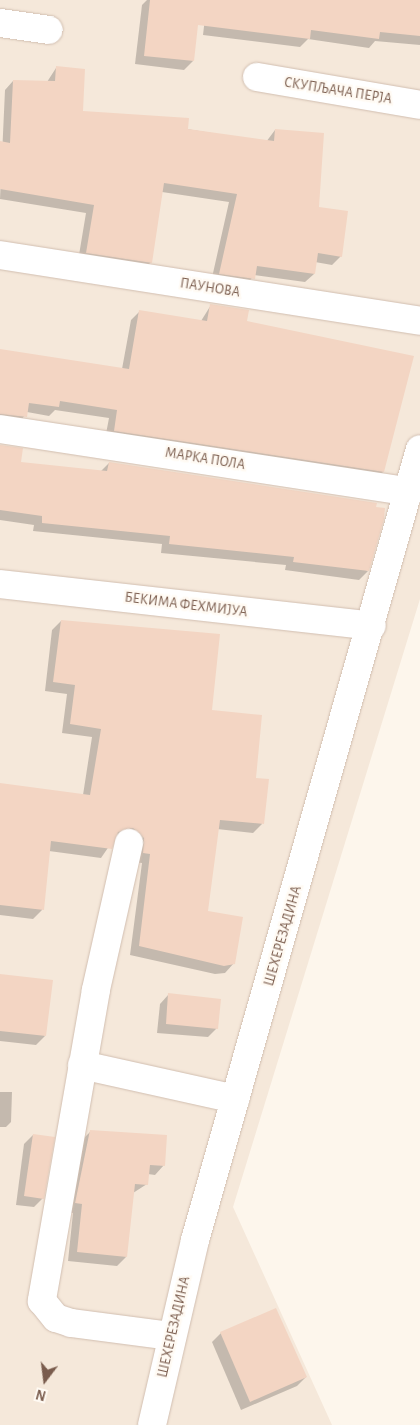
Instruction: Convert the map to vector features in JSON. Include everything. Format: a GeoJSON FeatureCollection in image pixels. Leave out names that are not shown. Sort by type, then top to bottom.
{"type":"FeatureCollection","features":[{"type":"Feature","properties":{"kind":"street"},"geometry":{"type":"LineString","coordinates":[[0,23],[49,30]]}},
{"type":"Feature","properties":{"kind":"street","name":"СКУПЉАЧА ПЕРЈА"},"geometry":{"type":"LineString","coordinates":[[257,78],[420,105]]}},
{"type":"Feature","properties":{"kind":"street","name":"ПАУНОВА"},"geometry":{"type":"LineString","coordinates":[[0,255],[420,321]]}},
{"type":"Feature","properties":{"kind":"street","name":"МАРКА ПОЛА"},"geometry":{"type":"LineString","coordinates":[[0,429],[410,492]]}},
{"type":"Feature","properties":{"kind":"street","name":"ШЕХЕРЕЗАДИНА"},"geometry":{"type":"LineString","coordinates":[[152,1425],[171,1336],[235,1098],[372,626],[420,450]]}},
{"type":"Feature","properties":{"kind":"street","name":"БЕКИМА ФЕХМИЈУА"},"geometry":{"type":"LineString","coordinates":[[0,584],[372,626]]}},
{"type":"Feature","properties":{"kind":"street"},"geometry":{"type":"LineString","coordinates":[[129,843],[82,1065],[42,1301],[56,1318],[71,1323],[171,1336]]}},
{"type":"Feature","properties":{"kind":"street"},"geometry":{"type":"LineString","coordinates":[[82,1065],[235,1098]]}},
{"type":"Feature","properties":{"kind":"shaded area"},"geometry":{"type":"Polygon","coordinates":[[[0,0],[420,0],[420,599],[233,1207],[332,1425],[0,1425],[0,0]]]}},
{"type":"Feature","properties":{"kind":"building"},"geometry":{"type":"Polygon","coordinates":[[[150,0],[420,0],[420,36],[380,32],[379,39],[311,30],[310,39],[198,25],[194,61],[144,56],[150,0]]]}},
{"type":"Feature","properties":{"kind":"building"},"geometry":{"type":"Polygon","coordinates":[[[56,66],[85,69],[83,111],[189,118],[188,129],[274,141],[275,129],[324,133],[319,207],[348,211],[342,257],[318,253],[315,274],[257,266],[255,279],[219,274],[237,194],[164,183],[152,263],[86,253],[94,205],[0,189],[0,141],[10,143],[13,80],[55,81],[56,66]]]}},
{"type":"Feature","properties":{"kind":"building"},"geometry":{"type":"Polygon","coordinates":[[[210,304],[249,310],[247,321],[414,356],[384,472],[114,431],[117,410],[60,401],[59,407],[29,403],[27,417],[0,414],[0,349],[129,369],[139,310],[207,321],[210,304]]]}},
{"type":"Feature","properties":{"kind":"building"},"geometry":{"type":"Polygon","coordinates":[[[0,445],[23,448],[21,462],[107,471],[109,462],[377,503],[376,507],[385,508],[384,519],[369,571],[293,562],[294,557],[169,544],[170,536],[42,523],[42,516],[0,510],[0,445]]]}},
{"type":"Feature","properties":{"kind":"building"},"geometry":{"type":"Polygon","coordinates":[[[61,620],[220,634],[212,710],[262,715],[256,778],[269,779],[264,824],[220,820],[208,911],[243,917],[235,964],[224,966],[139,946],[150,854],[143,853],[144,838],[133,828],[118,832],[112,849],[51,841],[44,910],[0,905],[0,783],[90,795],[101,729],[70,724],[75,685],[53,682],[61,620]]]}},
{"type":"Feature","properties":{"kind":"building"},"geometry":{"type":"Polygon","coordinates":[[[0,974],[53,980],[46,1036],[0,1031],[0,974]]]}},
{"type":"Feature","properties":{"kind":"building"},"geometry":{"type":"Polygon","coordinates":[[[168,993],[221,999],[218,1029],[166,1024],[168,993]]]}},
{"type":"Feature","properties":{"kind":"building"},"geometry":{"type":"Polygon","coordinates":[[[90,1130],[167,1135],[165,1166],[150,1165],[148,1185],[135,1184],[127,1257],[77,1252],[82,1204],[75,1203],[90,1130]]]}},
{"type":"Feature","properties":{"kind":"building"},"geometry":{"type":"Polygon","coordinates":[[[33,1134],[55,1137],[44,1199],[24,1196],[33,1134]]]}},
{"type":"Feature","properties":{"kind":"building"},"geometry":{"type":"Polygon","coordinates":[[[276,1308],[307,1377],[250,1402],[220,1332],[276,1308]]]}}]}
